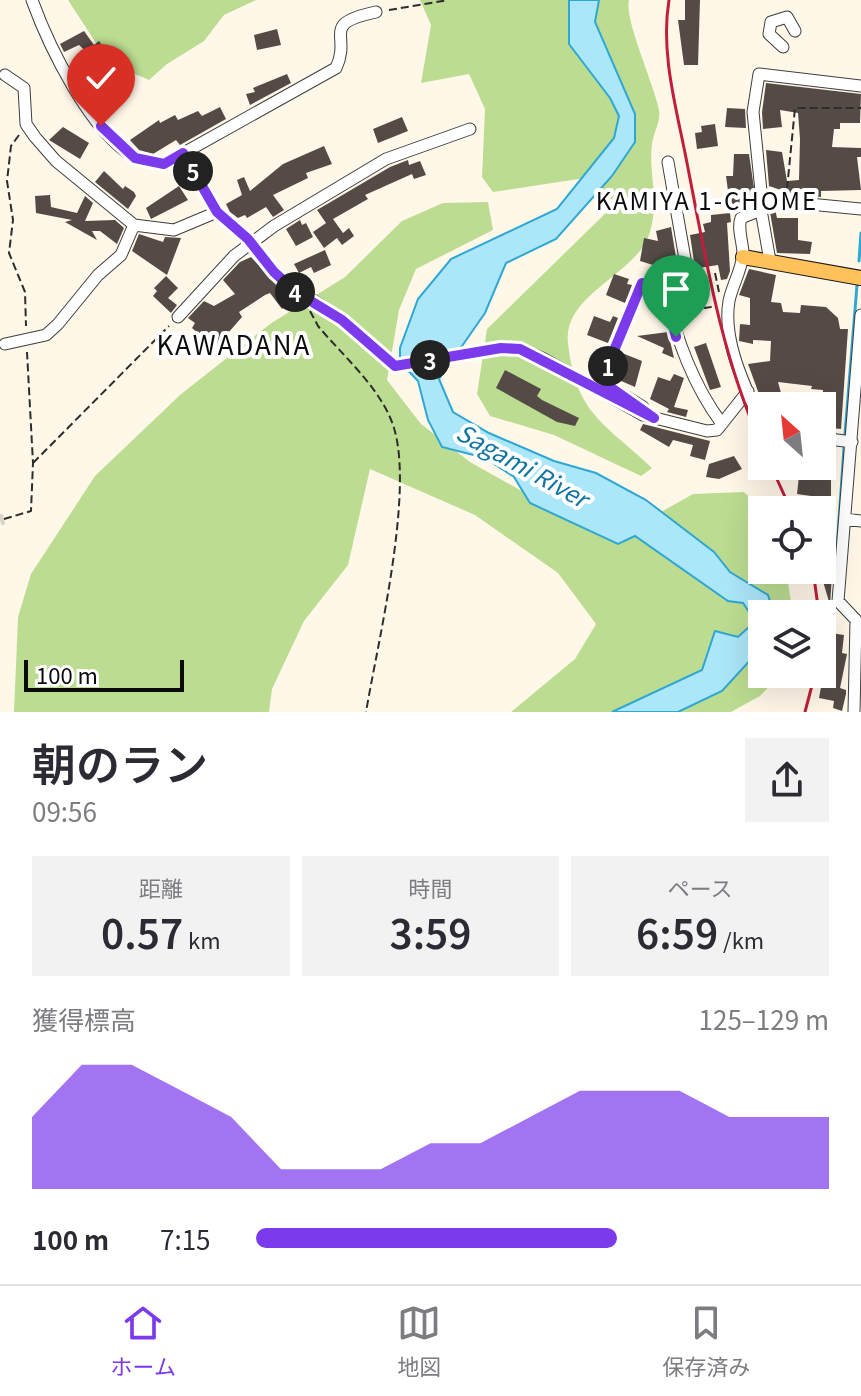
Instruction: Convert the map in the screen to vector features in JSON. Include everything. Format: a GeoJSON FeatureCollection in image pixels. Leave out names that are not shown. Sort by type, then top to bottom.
{"type":"FeatureCollection","features":[{"type":"Feature","properties":{"kind":"main road"},"geometry":{"type":"LineString","coordinates":[[743,257],[861,278]]}},
{"type":"Feature","properties":{"kind":"street"},"geometry":{"type":"LineString","coordinates":[[32,0],[71,86],[101,126],[135,158],[164,164],[336,68],[341,58],[341,29],[346,21],[376,12]]}},
{"type":"Feature","properties":{"kind":"street"},"geometry":{"type":"LineString","coordinates":[[783,47],[769,34],[771,22],[787,17],[795,31]]}},
{"type":"Feature","properties":{"kind":"street"},"geometry":{"type":"LineString","coordinates":[[770,261],[753,112],[759,74],[861,86]]}},
{"type":"Feature","properties":{"kind":"street"},"geometry":{"type":"LineString","coordinates":[[5,75],[24,88],[26,124],[56,161],[134,225],[174,230],[217,212]]}},
{"type":"Feature","properties":{"kind":"street"},"geometry":{"type":"LineString","coordinates":[[178,317],[251,242],[386,159],[470,129]]}},
{"type":"Feature","properties":{"kind":"street"},"geometry":{"type":"LineString","coordinates":[[183,153],[217,212],[251,242],[274,272],[296,292],[342,320],[391,364],[401,366],[459,355],[520,349],[654,418],[707,431],[717,430],[748,391],[728,323],[734,278],[743,257],[741,218],[764,205],[786,202],[861,209]]}},
{"type":"Feature","properties":{"kind":"street"},"geometry":{"type":"LineString","coordinates":[[667,299],[691,293],[668,162]]}},
{"type":"Feature","properties":{"kind":"street"},"geometry":{"type":"LineString","coordinates":[[5,344],[26,342],[46,335],[58,324],[98,275],[121,255],[134,225]]}},
{"type":"Feature","properties":{"kind":"street"},"geometry":{"type":"LineString","coordinates":[[654,418],[606,384],[603,377],[642,283],[665,292],[676,337],[701,396],[722,424]]}},
{"type":"Feature","properties":{"kind":"street"},"geometry":{"type":"LineString","coordinates":[[854,712],[856,620],[838,601],[861,315]]}},
{"type":"Feature","properties":{"kind":"street"},"geometry":{"type":"LineString","coordinates":[[836,440],[852,442]]}},
{"type":"Feature","properties":{"kind":"street"},"geometry":{"type":"LineString","coordinates":[[845,519],[861,521]]}},
{"type":"Feature","properties":{"kind":"path"},"geometry":{"type":"LineString","coordinates":[[376,12],[448,0]]}},
{"type":"Feature","properties":{"kind":"path"},"geometry":{"type":"LineString","coordinates":[[786,202],[795,108],[861,108]]}},
{"type":"Feature","properties":{"kind":"path"},"geometry":{"type":"LineString","coordinates":[[4,519],[31,511],[33,463],[25,292],[9,253],[13,220],[7,181],[11,146],[26,124]]}},
{"type":"Feature","properties":{"kind":"path"},"geometry":{"type":"LineString","coordinates":[[715,273],[719,295]]}},
{"type":"Feature","properties":{"kind":"path"},"geometry":{"type":"LineString","coordinates":[[702,293],[705,308],[722,305]]}},
{"type":"Feature","properties":{"kind":"path"},"geometry":{"type":"LineString","coordinates":[[311,315],[382,403],[394,427],[398,451],[400,477],[394,541],[366,712]]}},
{"type":"Feature","properties":{"kind":"path"},"geometry":{"type":"LineString","coordinates":[[33,463],[178,317]]}},
{"type":"Feature","properties":{"kind":"green space"},"geometry":{"type":"Polygon","coordinates":[[[68,0],[256,0],[224,15],[204,41],[167,64],[149,80],[109,63],[68,0]]]}},
{"type":"Feature","properties":{"kind":"green space"},"geometry":{"type":"Polygon","coordinates":[[[420,0],[629,0],[631,22],[659,110],[651,157],[652,222],[642,249],[576,311],[569,326],[568,343],[572,367],[585,402],[606,427],[652,468],[641,476],[554,435],[490,416],[477,394],[487,329],[616,203],[585,178],[493,192],[482,177],[485,109],[469,74],[421,83],[431,25],[420,0]]]}},
{"type":"Feature","properties":{"kind":"green space"},"geometry":{"type":"Polygon","coordinates":[[[488,202],[493,230],[416,269],[399,310],[387,380],[421,424],[470,462],[559,512],[629,530],[693,494],[744,492],[748,496],[748,584],[788,584],[791,600],[748,600],[748,688],[768,688],[760,696],[731,712],[511,712],[575,659],[596,624],[558,573],[475,515],[370,469],[348,565],[304,621],[272,689],[269,712],[14,712],[18,617],[31,574],[95,476],[180,395],[270,324],[345,277],[402,221],[443,203],[488,202]]]}},
{"type":"Feature","properties":{"kind":"water","name":"Sagami River"},"geometry":{"type":"Polygon","coordinates":[[[569,0],[599,0],[595,22],[635,114],[635,142],[612,176],[556,239],[506,263],[485,313],[439,379],[453,412],[489,433],[554,461],[596,473],[646,500],[714,552],[730,572],[768,595],[770,600],[748,600],[748,610],[743,603],[728,601],[635,536],[618,544],[530,503],[514,477],[485,458],[442,447],[428,420],[418,381],[400,362],[400,348],[418,299],[451,259],[557,209],[614,138],[619,116],[610,98],[569,44],[569,0]]]}},
{"type":"Feature","properties":{"kind":"water"},"geometry":{"type":"Polygon","coordinates":[[[748,628],[748,663],[722,691],[678,712],[612,712],[702,670],[715,631],[738,637],[748,628]]]}},
{"type":"Feature","properties":{"kind":"building"},"geometry":{"type":"Polygon","coordinates":[[[685,0],[700,0],[698,65],[684,65],[678,20],[685,20],[685,0]]]}},
{"type":"Feature","properties":{"kind":"building"},"geometry":{"type":"Polygon","coordinates":[[[277,29],[281,45],[257,50],[254,35],[277,29]]]}},
{"type":"Feature","properties":{"kind":"building"},"geometry":{"type":"Polygon","coordinates":[[[84,31],[94,45],[99,41],[104,48],[92,57],[79,45],[64,52],[60,44],[84,31]]]}},
{"type":"Feature","properties":{"kind":"building"},"geometry":{"type":"Polygon","coordinates":[[[287,74],[291,83],[250,105],[246,94],[255,92],[253,88],[287,74]]]}},
{"type":"Feature","properties":{"kind":"building"},"geometry":{"type":"Polygon","coordinates":[[[766,83],[861,94],[860,123],[840,123],[840,129],[834,129],[832,147],[861,148],[861,157],[857,157],[861,190],[821,191],[821,197],[793,194],[769,186],[766,150],[782,152],[787,181],[799,180],[800,139],[798,113],[780,110],[782,127],[763,129],[766,83]]]}},
{"type":"Feature","properties":{"kind":"building"},"geometry":{"type":"Polygon","coordinates":[[[220,107],[226,119],[180,145],[176,140],[153,154],[139,150],[130,140],[159,120],[160,123],[175,115],[178,120],[198,111],[202,116],[220,107]]]}},
{"type":"Feature","properties":{"kind":"building"},"geometry":{"type":"Polygon","coordinates":[[[727,108],[745,109],[746,128],[725,127],[727,108]]]}},
{"type":"Feature","properties":{"kind":"building"},"geometry":{"type":"Polygon","coordinates":[[[402,117],[408,131],[378,143],[373,129],[402,117]]]}},
{"type":"Feature","properties":{"kind":"building"},"geometry":{"type":"Polygon","coordinates":[[[715,124],[718,146],[697,149],[695,133],[702,132],[701,126],[715,124]]]}},
{"type":"Feature","properties":{"kind":"building"},"geometry":{"type":"Polygon","coordinates":[[[63,127],[89,143],[80,159],[49,140],[63,127]]]}},
{"type":"Feature","properties":{"kind":"building"},"geometry":{"type":"Polygon","coordinates":[[[324,146],[332,164],[306,173],[308,178],[273,195],[284,210],[273,217],[266,207],[247,218],[245,215],[238,218],[230,212],[226,204],[242,195],[237,180],[244,177],[250,191],[283,164],[324,146]]]}},
{"type":"Feature","properties":{"kind":"building"},"geometry":{"type":"Polygon","coordinates":[[[734,154],[749,154],[756,202],[730,206],[726,176],[733,176],[734,154]]]}},
{"type":"Feature","properties":{"kind":"building"},"geometry":{"type":"Polygon","coordinates":[[[408,160],[409,165],[420,161],[426,175],[414,179],[412,174],[365,195],[368,199],[333,219],[343,233],[349,228],[354,236],[342,245],[337,238],[324,248],[313,232],[326,223],[317,210],[390,167],[408,160]]]}},
{"type":"Feature","properties":{"kind":"building"},"geometry":{"type":"Polygon","coordinates":[[[104,171],[123,189],[125,186],[134,192],[136,196],[128,209],[95,182],[104,171]]]}},
{"type":"Feature","properties":{"kind":"building"},"geometry":{"type":"Polygon","coordinates":[[[179,186],[188,200],[151,219],[146,208],[179,186]]]}},
{"type":"Feature","properties":{"kind":"building"},"geometry":{"type":"Polygon","coordinates":[[[50,195],[51,207],[77,213],[85,196],[93,203],[85,221],[115,220],[124,228],[117,244],[100,231],[92,231],[97,240],[65,222],[72,220],[36,213],[35,196],[50,195]]]}},
{"type":"Feature","properties":{"kind":"building"},"geometry":{"type":"Polygon","coordinates":[[[775,209],[777,218],[798,218],[798,240],[812,242],[810,254],[777,253],[770,212],[775,209]]]}},
{"type":"Feature","properties":{"kind":"building"},"geometry":{"type":"Polygon","coordinates":[[[730,213],[731,222],[727,223],[730,271],[727,279],[721,280],[718,265],[699,268],[700,274],[696,275],[690,235],[705,232],[703,224],[711,222],[711,215],[730,213]]]}},
{"type":"Feature","properties":{"kind":"building"},"geometry":{"type":"Polygon","coordinates":[[[300,220],[302,225],[306,223],[313,237],[296,246],[286,229],[300,220]]]}},
{"type":"Feature","properties":{"kind":"building"},"geometry":{"type":"Polygon","coordinates":[[[671,227],[681,287],[673,289],[666,269],[640,261],[644,238],[658,241],[656,231],[671,227]]]}},
{"type":"Feature","properties":{"kind":"building"},"geometry":{"type":"Polygon","coordinates":[[[139,234],[163,242],[165,237],[181,238],[167,275],[132,251],[139,234]]]}},
{"type":"Feature","properties":{"kind":"building"},"geometry":{"type":"Polygon","coordinates":[[[325,250],[331,265],[314,273],[311,267],[299,273],[294,264],[325,250]]]}},
{"type":"Feature","properties":{"kind":"building"},"geometry":{"type":"Polygon","coordinates":[[[251,257],[293,301],[282,309],[270,293],[265,295],[239,312],[242,317],[215,348],[192,328],[195,323],[188,318],[204,301],[214,306],[235,294],[223,280],[240,262],[251,257]]]}},
{"type":"Feature","properties":{"kind":"building"},"geometry":{"type":"Polygon","coordinates":[[[749,269],[776,275],[771,302],[781,303],[783,312],[800,313],[801,305],[826,307],[838,318],[840,329],[848,329],[841,429],[836,428],[836,392],[778,382],[781,392],[758,392],[748,364],[770,361],[771,341],[753,340],[753,344],[739,341],[740,324],[750,325],[750,298],[739,295],[749,269]]]}},
{"type":"Feature","properties":{"kind":"building"},"geometry":{"type":"Polygon","coordinates":[[[614,274],[629,279],[627,284],[632,285],[625,303],[606,295],[614,274]]]}},
{"type":"Feature","properties":{"kind":"building"},"geometry":{"type":"Polygon","coordinates":[[[166,276],[178,288],[168,298],[177,305],[171,313],[153,296],[157,291],[154,288],[166,276]]]}},
{"type":"Feature","properties":{"kind":"building"},"geometry":{"type":"Polygon","coordinates":[[[594,316],[610,322],[613,316],[618,318],[608,343],[587,335],[594,316]]]}},
{"type":"Feature","properties":{"kind":"building"},"geometry":{"type":"Polygon","coordinates":[[[668,332],[674,358],[662,353],[664,348],[637,336],[668,332]]]}},
{"type":"Feature","properties":{"kind":"building"},"geometry":{"type":"Polygon","coordinates":[[[706,343],[721,387],[710,390],[694,347],[706,343]]]}},
{"type":"Feature","properties":{"kind":"building"},"geometry":{"type":"Polygon","coordinates":[[[622,353],[642,361],[635,387],[612,377],[622,353]]]}},
{"type":"Feature","properties":{"kind":"building"},"geometry":{"type":"Polygon","coordinates":[[[505,370],[541,389],[537,396],[542,400],[579,418],[575,426],[557,422],[496,388],[505,370]]]}},
{"type":"Feature","properties":{"kind":"building"},"geometry":{"type":"Polygon","coordinates":[[[674,374],[684,378],[674,407],[688,410],[686,417],[667,412],[669,409],[650,399],[658,377],[670,381],[674,374]]]}},
{"type":"Feature","properties":{"kind":"building"},"geometry":{"type":"Polygon","coordinates":[[[643,424],[710,441],[705,460],[690,456],[693,445],[673,440],[669,447],[640,430],[643,424]]]}},
{"type":"Feature","properties":{"kind":"building"},"geometry":{"type":"Polygon","coordinates":[[[734,456],[742,469],[719,479],[706,477],[709,464],[734,456]]]}},
{"type":"Feature","properties":{"kind":"building"},"geometry":{"type":"Polygon","coordinates":[[[799,480],[831,480],[831,496],[797,494],[799,480]]]}},
{"type":"Feature","properties":{"kind":"building"},"geometry":{"type":"Polygon","coordinates":[[[824,584],[831,584],[829,600],[824,584]]]}},
{"type":"Feature","properties":{"kind":"building"},"geometry":{"type":"Polygon","coordinates":[[[836,634],[844,635],[842,653],[847,654],[840,688],[846,690],[846,694],[842,711],[833,708],[834,701],[819,698],[821,688],[836,688],[836,634]]]}},
{"type":"Feature","properties":{"kind":"waterway"},"geometry":{"type":"LineString","coordinates":[[859,261],[861,233]]}},
{"type":"Feature","properties":{"kind":"waterway"},"geometry":{"type":"LineString","coordinates":[[845,434],[857,285]]}},
{"type":"Feature","properties":{"kind":"waterway"},"geometry":{"type":"LineString","coordinates":[[836,564],[844,448]]}},
{"type":"Feature","properties":{"kind":"tunnel"},"geometry":{"type":"LineString","coordinates":[[0,520],[4,519]]}},
{"type":"Feature","properties":{"kind":"railway"},"geometry":{"type":"LineString","coordinates":[[669,0],[667,41],[671,82],[708,271],[725,342],[748,412]]}},
{"type":"Feature","properties":{"kind":"railway"},"geometry":{"type":"LineString","coordinates":[[777,480],[785,496]]}},
{"type":"Feature","properties":{"kind":"railway"},"geometry":{"type":"LineString","coordinates":[[815,584],[817,600]]}},
{"type":"Feature","properties":{"kind":"railway"},"geometry":{"type":"LineString","coordinates":[[805,712],[811,688]]}},
{"type":"Feature","properties":{"kind":"district","name":"KAMIYA 1-CHOME"},"geometry":{"type":"Point","coordinates":[707,199]}},
{"type":"Feature","properties":{"kind":"district","name":"KAWADANA"},"geometry":{"type":"Point","coordinates":[234,343]}},
{"type":"Feature","properties":{"kind":"route"},"geometry":{"type":"LineString","coordinates":[[101,126],[135,158],[164,164],[183,153],[217,212],[248,239],[274,272],[296,292],[342,320],[395,366],[501,348],[520,349],[654,418],[649,411],[606,384],[603,377],[642,283],[665,292],[676,337]]}}]}
